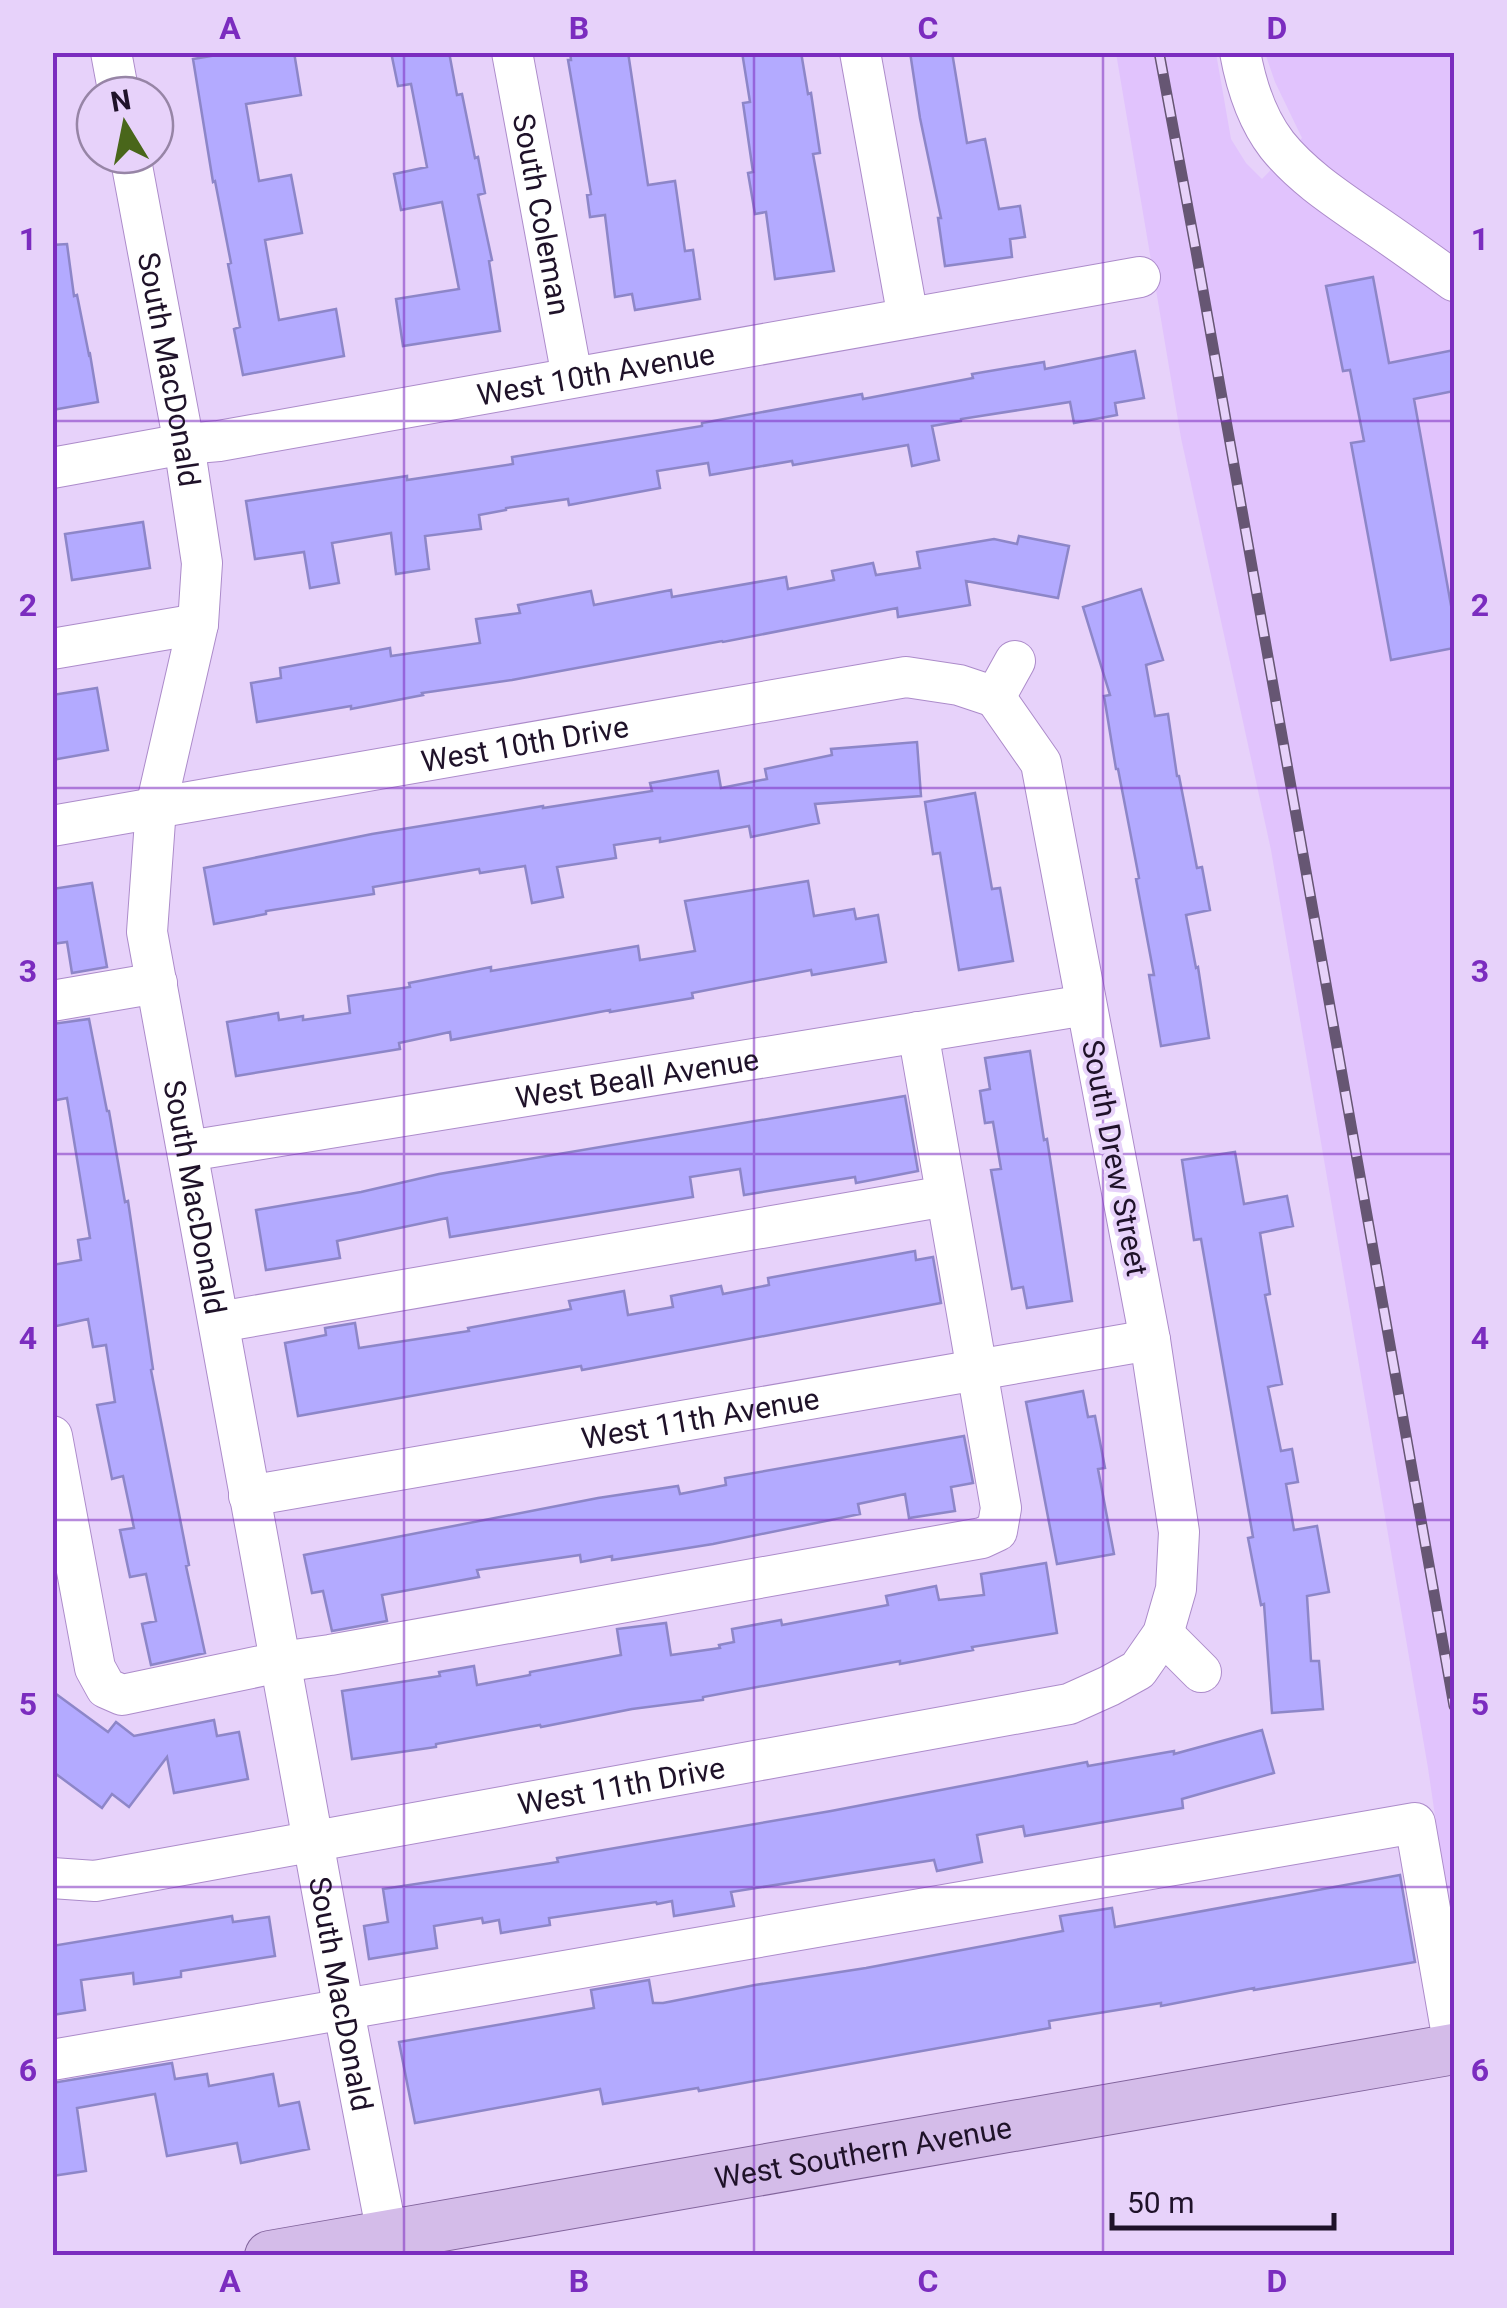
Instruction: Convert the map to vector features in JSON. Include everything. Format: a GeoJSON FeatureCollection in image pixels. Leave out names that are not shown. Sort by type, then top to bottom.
{"type":"FeatureCollection","features":[{"type":"Feature","properties":{"kind":"main road","name":"West Southern Avenue"},"geometry":{"type":"LineString","coordinates":[[270,2256],[1454,2048]]}},
{"type":"Feature","properties":{"kind":"street","name":"South Coleman"},"geometry":{"type":"LineString","coordinates":[[512,52],[572,377]]}},
{"type":"Feature","properties":{"kind":"street"},"geometry":{"type":"LineString","coordinates":[[860,52],[908,318]]}},
{"type":"Feature","properties":{"kind":"street"},"geometry":{"type":"LineString","coordinates":[[1240,52],[1246,84],[1260,118],[1276,144],[1301,170],[1326,191],[1449,266]]}},
{"type":"Feature","properties":{"kind":"street","name":"South MacDonald"},"geometry":{"type":"LineString","coordinates":[[134,175],[202,563],[198,624],[156,807],[147,932],[387,2234]]}},
{"type":"Feature","properties":{"kind":"street","name":"West 10th Avenue"},"geometry":{"type":"LineString","coordinates":[[52,468],[1140,277]]}},
{"type":"Feature","properties":{"kind":"street"},"geometry":{"type":"LineString","coordinates":[[52,650],[198,624]]}},
{"type":"Feature","properties":{"kind":"street"},"geometry":{"type":"LineString","coordinates":[[994,697],[1015,661]]}},
{"type":"Feature","properties":{"kind":"street","name":"West 10th Drive"},"geometry":{"type":"LineString","coordinates":[[52,826],[906,678],[959,685],[994,697]]}},
{"type":"Feature","properties":{"kind":"street","name":"South Drew Street"},"geometry":{"type":"LineString","coordinates":[[994,697],[1041,763],[1150,1340],[1179,1532],[1176,1589],[1163,1634]]}},
{"type":"Feature","properties":{"kind":"street"},"geometry":{"type":"LineString","coordinates":[[52,1001],[157,983]]}},
{"type":"Feature","properties":{"kind":"street","name":"West Beall Avenue"},"geometry":{"type":"LineString","coordinates":[[188,1151],[1086,1004]]}},
{"type":"Feature","properties":{"kind":"street"},"geometry":{"type":"LineString","coordinates":[[52,1436],[94,1668],[106,1688],[122,1695],[280,1662],[982,1538],[997,1531],[1001,1508],[918,1032]]}},
{"type":"Feature","properties":{"kind":"street"},"geometry":{"type":"LineString","coordinates":[[219,1322],[946,1196]]}},
{"type":"Feature","properties":{"kind":"street","name":"West 11th Avenue"},"geometry":{"type":"LineString","coordinates":[[249,1496],[1150,1340]]}},
{"type":"Feature","properties":{"kind":"street"},"geometry":{"type":"LineString","coordinates":[[1163,1634],[1201,1672]]}},
{"type":"Feature","properties":{"kind":"street","name":"West 11th Drive"},"geometry":{"type":"LineString","coordinates":[[52,1878],[96,1880],[1070,1704],[1138,1670],[1163,1634]]}},
{"type":"Feature","properties":{"kind":"street"},"geometry":{"type":"LineString","coordinates":[[52,2060],[1415,1823],[1454,2048]]}},
{"type":"Feature","properties":{"kind":"shaded area"},"geometry":{"type":"Polygon","coordinates":[[[1116,53],[1216,53],[1231,139],[1262,179],[1302,138],[1265,53],[1454,53],[1454,1945],[1428,1768],[1271,850],[1181,438],[1116,53]]]}},
{"type":"Feature","properties":{"kind":"building"},"geometry":{"type":"Polygon","coordinates":[[[235,52],[294,52],[301,95],[246,104],[259,181],[291,175],[302,233],[265,240],[279,320],[336,309],[344,356],[243,375],[234,329],[240,327],[228,264],[231,263],[193,59],[235,52]]]}},
{"type":"Feature","properties":{"kind":"building"},"geometry":{"type":"Polygon","coordinates":[[[391,52],[449,52],[485,193],[478,195],[492,260],[489,261],[500,331],[403,346],[396,299],[459,289],[442,202],[401,210],[394,174],[427,167],[411,84],[398,86],[391,52]]]}},
{"type":"Feature","properties":{"kind":"building"},"geometry":{"type":"Polygon","coordinates":[[[570,52],[628,52],[648,185],[675,181],[685,251],[693,250],[700,299],[635,310],[632,294],[615,297],[605,215],[590,217],[587,195],[591,194],[568,60],[570,52]]]}},
{"type":"Feature","properties":{"kind":"building"},"geometry":{"type":"Polygon","coordinates":[[[742,52],[801,52],[808,94],[811,93],[820,153],[813,154],[834,271],[775,279],[766,212],[755,214],[748,173],[753,172],[743,103],[750,102],[742,52]]]}},
{"type":"Feature","properties":{"kind":"building"},"geometry":{"type":"Polygon","coordinates":[[[910,52],[952,52],[967,143],[985,139],[999,209],[1020,206],[1025,237],[1010,239],[1012,257],[945,266],[941,218],[910,52]]]}},
{"type":"Feature","properties":{"kind":"building"},"geometry":{"type":"Polygon","coordinates":[[[67,244],[74,296],[77,295],[98,402],[52,410],[52,245],[67,244]]]}},
{"type":"Feature","properties":{"kind":"building"},"geometry":{"type":"Polygon","coordinates":[[[1373,277],[1389,363],[1454,350],[1454,391],[1414,399],[1454,622],[1454,648],[1391,660],[1351,443],[1364,441],[1350,370],[1343,371],[1326,286],[1373,277]]]}},
{"type":"Feature","properties":{"kind":"building"},"geometry":{"type":"Polygon","coordinates":[[[1135,351],[1144,398],[1115,403],[1117,415],[1074,423],[1070,402],[932,426],[939,460],[912,466],[908,445],[710,475],[708,463],[657,471],[660,488],[569,505],[568,499],[506,508],[479,515],[481,529],[425,536],[429,569],[396,574],[391,533],[332,543],[339,583],[310,588],[304,552],[255,559],[246,501],[513,464],[512,457],[702,426],[862,394],[863,399],[973,378],[972,374],[1044,362],[1045,369],[1135,351]]]}},
{"type":"Feature","properties":{"kind":"building"},"geometry":{"type":"Polygon","coordinates":[[[143,522],[150,568],[72,580],[65,534],[143,522]]]}},
{"type":"Feature","properties":{"kind":"building"},"geometry":{"type":"Polygon","coordinates":[[[1019,536],[1069,546],[1058,598],[966,581],[970,605],[898,617],[897,608],[351,709],[257,722],[251,683],[281,678],[280,668],[390,648],[391,656],[480,643],[476,619],[520,613],[518,605],[591,591],[594,605],[671,590],[672,597],[786,577],[788,589],[834,580],[832,571],[873,563],[876,575],[920,568],[917,552],[994,539],[1017,544],[1019,536]]]}},
{"type":"Feature","properties":{"kind":"building"},"geometry":{"type":"Polygon","coordinates":[[[1141,589],[1163,660],[1146,665],[1155,716],[1168,714],[1177,776],[1210,910],[1186,915],[1209,1038],[1161,1046],[1149,975],[1154,975],[1136,879],[1139,878],[1104,696],[1110,695],[1083,607],[1141,589]]]}},
{"type":"Feature","properties":{"kind":"building"},"geometry":{"type":"Polygon","coordinates":[[[97,688],[108,750],[52,760],[52,695],[97,688]]]}},
{"type":"Feature","properties":{"kind":"building"},"geometry":{"type":"Polygon","coordinates":[[[917,742],[921,796],[815,804],[819,823],[751,837],[749,826],[660,842],[660,838],[614,845],[616,858],[557,867],[563,897],[532,903],[525,866],[480,873],[479,869],[373,887],[374,894],[266,911],[214,924],[204,868],[372,834],[652,791],[650,783],[718,771],[721,788],[767,779],[765,769],[832,755],[831,749],[917,742]]]}},
{"type":"Feature","properties":{"kind":"building"},"geometry":{"type":"Polygon","coordinates":[[[975,793],[992,889],[1000,888],[1013,961],[959,970],[940,853],[933,854],[925,802],[975,793]]]}},
{"type":"Feature","properties":{"kind":"building"},"geometry":{"type":"Polygon","coordinates":[[[808,881],[814,916],[854,909],[856,919],[878,915],[886,962],[812,975],[811,970],[692,993],[693,998],[451,1040],[450,1032],[399,1043],[400,1049],[236,1076],[227,1022],[278,1013],[279,1020],[303,1016],[303,1020],[350,1013],[348,996],[410,987],[409,983],[491,967],[491,971],[638,946],[640,960],[695,951],[685,901],[808,881]]]}},
{"type":"Feature","properties":{"kind":"building"},"geometry":{"type":"Polygon","coordinates":[[[92,883],[107,967],[72,973],[67,942],[52,944],[52,889],[92,883]]]}},
{"type":"Feature","properties":{"kind":"building"},"geometry":{"type":"Polygon","coordinates":[[[89,1019],[125,1202],[128,1201],[151,1370],[205,1653],[151,1665],[142,1624],[156,1621],[146,1574],[130,1577],[120,1530],[134,1528],[123,1476],[112,1479],[97,1405],[115,1402],[106,1345],[93,1347],[88,1319],[52,1327],[52,1265],[81,1260],[78,1240],[90,1238],[67,1098],[52,1101],[52,1024],[89,1019]]]}},
{"type":"Feature","properties":{"kind":"building"},"geometry":{"type":"Polygon","coordinates":[[[1030,1051],[1072,1301],[1027,1308],[1023,1287],[1012,1289],[991,1170],[1001,1169],[993,1122],[985,1123],[980,1091],[990,1089],[985,1058],[1030,1051]]]}},
{"type":"Feature","properties":{"kind":"building"},"geometry":{"type":"Polygon","coordinates":[[[905,1096],[918,1171],[856,1183],[855,1177],[744,1195],[740,1169],[690,1177],[693,1197],[450,1237],[447,1218],[337,1241],[340,1258],[266,1270],[256,1210],[439,1174],[905,1096]]]}},
{"type":"Feature","properties":{"kind":"building"},"geometry":{"type":"Polygon","coordinates":[[[1235,1152],[1244,1204],[1287,1196],[1293,1226],[1260,1233],[1270,1294],[1265,1295],[1282,1384],[1268,1387],[1281,1451],[1292,1449],[1298,1482],[1286,1484],[1294,1530],[1317,1526],[1329,1592],[1307,1596],[1311,1661],[1319,1661],[1323,1709],[1272,1713],[1264,1604],[1261,1605],[1248,1538],[1253,1537],[1201,1239],[1194,1240],[1182,1160],[1235,1152]]]}},
{"type":"Feature","properties":{"kind":"building"},"geometry":{"type":"Polygon","coordinates":[[[915,1251],[916,1260],[933,1257],[941,1303],[582,1370],[581,1366],[298,1416],[285,1343],[326,1335],[325,1328],[355,1323],[359,1348],[469,1331],[468,1328],[571,1309],[569,1301],[624,1291],[628,1315],[673,1307],[671,1296],[721,1286],[723,1294],[769,1285],[768,1278],[915,1251]]]}},
{"type":"Feature","properties":{"kind":"building"},"geometry":{"type":"Polygon","coordinates":[[[1083,1391],[1088,1417],[1095,1416],[1105,1468],[1098,1469],[1114,1554],[1057,1564],[1026,1402],[1083,1391]]]}},
{"type":"Feature","properties":{"kind":"building"},"geometry":{"type":"Polygon","coordinates":[[[964,1436],[973,1483],[951,1487],[955,1511],[909,1518],[905,1494],[858,1504],[860,1514],[713,1544],[612,1560],[612,1556],[581,1562],[580,1555],[477,1570],[479,1577],[382,1595],[387,1621],[332,1631],[323,1591],[312,1593],[304,1555],[598,1498],[678,1486],[680,1494],[726,1485],[725,1478],[964,1436]]]}},
{"type":"Feature","properties":{"kind":"building"},"geometry":{"type":"Polygon","coordinates":[[[1046,1563],[1057,1633],[703,1700],[352,1759],[342,1691],[440,1676],[439,1672],[474,1666],[477,1685],[530,1675],[621,1655],[617,1629],[666,1623],[671,1655],[720,1648],[719,1645],[734,1642],[732,1629],[781,1620],[782,1625],[888,1605],[886,1596],[936,1586],[939,1600],[984,1595],[981,1574],[1046,1563]]]}},
{"type":"Feature","properties":{"kind":"building"},"geometry":{"type":"Polygon","coordinates":[[[52,1691],[108,1732],[116,1722],[134,1736],[214,1720],[217,1736],[239,1732],[248,1779],[174,1793],[167,1757],[129,1807],[112,1794],[102,1808],[52,1771],[52,1691]]]}},
{"type":"Feature","properties":{"kind":"building"},"geometry":{"type":"Polygon","coordinates":[[[1262,1730],[1274,1773],[1182,1799],[1183,1808],[1025,1836],[1023,1826],[977,1835],[982,1862],[937,1871],[934,1860],[731,1892],[734,1906],[674,1916],[672,1901],[656,1902],[549,1918],[550,1925],[501,1933],[499,1920],[483,1923],[482,1918],[434,1926],[437,1948],[369,1959],[364,1926],[388,1922],[383,1889],[558,1862],[557,1858],[1087,1762],[1088,1766],[1174,1754],[1262,1730]]]}},
{"type":"Feature","properties":{"kind":"building"},"geometry":{"type":"Polygon","coordinates":[[[1400,1875],[1415,1962],[1161,2006],[1049,2021],[1050,2028],[699,2091],[698,2088],[603,2104],[600,2089],[415,2123],[399,2042],[594,2008],[591,1990],[649,1980],[653,2003],[663,2003],[1063,1931],[1060,1916],[1112,1908],[1115,1927],[1400,1875]]]}},
{"type":"Feature","properties":{"kind":"building"},"geometry":{"type":"Polygon","coordinates":[[[232,1916],[233,1922],[269,1917],[275,1956],[181,1971],[181,1977],[134,1984],[133,1973],[81,1980],[85,2010],[52,2015],[52,1946],[232,1916]]]}},
{"type":"Feature","properties":{"kind":"building"},"geometry":{"type":"Polygon","coordinates":[[[172,2063],[175,2079],[207,2074],[209,2086],[273,2074],[279,2106],[299,2102],[309,2149],[241,2163],[237,2143],[167,2156],[155,2094],[77,2108],[86,2171],[52,2176],[52,2083],[172,2063]]]}},
{"type":"Feature","properties":{"kind":"railway"},"geometry":{"type":"LineString","coordinates":[[1159,52],[1454,1706]]}}]}
